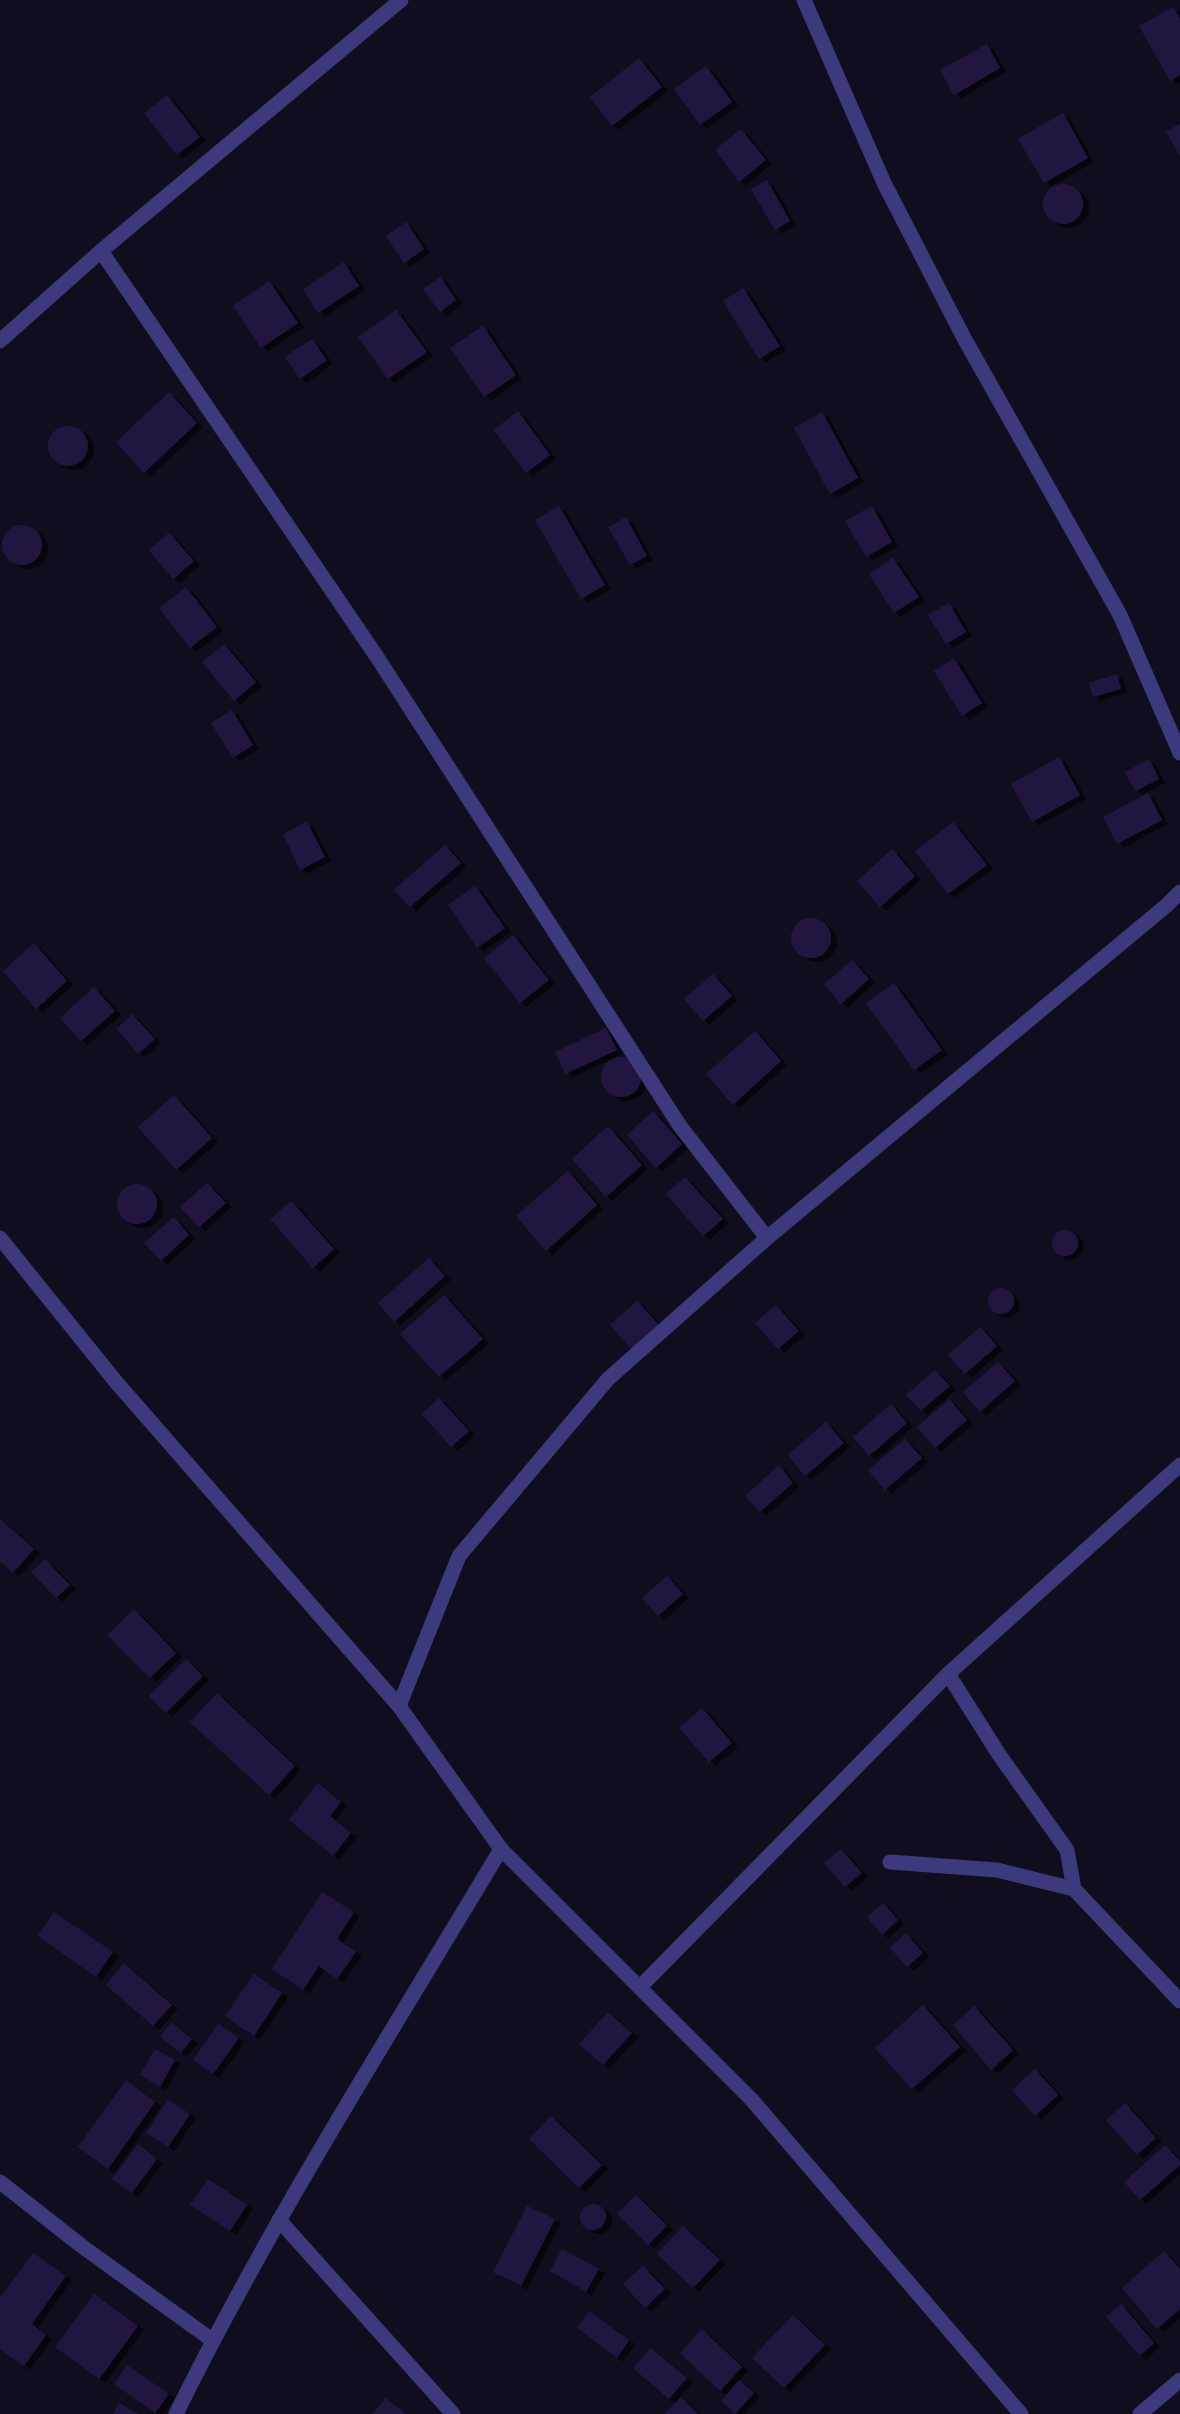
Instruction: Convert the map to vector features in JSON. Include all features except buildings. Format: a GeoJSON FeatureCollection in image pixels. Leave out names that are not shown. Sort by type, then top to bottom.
{"type":"FeatureCollection","features":[{"type":"Feature","properties":{"kind":"street"},"geometry":{"type":"LineString","coordinates":[[0,341],[101,251],[401,0]]}},
{"type":"Feature","properties":{"kind":"street"},"geometry":{"type":"LineString","coordinates":[[804,0],[884,183],[964,338],[1120,615],[1180,753]]}},
{"type":"Feature","properties":{"kind":"street"},"geometry":{"type":"LineString","coordinates":[[101,251],[377,657],[680,1126],[767,1238]]}},
{"type":"Feature","properties":{"kind":"street"},"geometry":{"type":"LineString","coordinates":[[399,1706],[459,1556],[608,1379],[767,1238],[1167,905],[1180,891]]}},
{"type":"Feature","properties":{"kind":"street"},"geometry":{"type":"LineString","coordinates":[[0,1238],[117,1382],[399,1706],[501,1849],[752,2100],[1021,2414]]}},
{"type":"Feature","properties":{"kind":"street"},"geometry":{"type":"LineString","coordinates":[[640,1987],[948,1674],[1180,1465]]}},
{"type":"Feature","properties":{"kind":"street"},"geometry":{"type":"LineString","coordinates":[[948,1674],[1000,1756],[1067,1850],[1074,1889]]}},
{"type":"Feature","properties":{"kind":"street"},"geometry":{"type":"LineString","coordinates":[[176,2414],[212,2340],[279,2220],[501,1849]]}},
{"type":"Feature","properties":{"kind":"street"},"geometry":{"type":"LineString","coordinates":[[890,1862],[997,1870],[1074,1889],[1180,2001]]}},
{"type":"Feature","properties":{"kind":"street"},"geometry":{"type":"LineString","coordinates":[[0,2182],[83,2247],[212,2340]]}},
{"type":"Feature","properties":{"kind":"street"},"geometry":{"type":"LineString","coordinates":[[279,2220],[453,2414]]}},
{"type":"Feature","properties":{"kind":"street"},"geometry":{"type":"LineString","coordinates":[[1140,2414],[1180,2380]]}}]}
